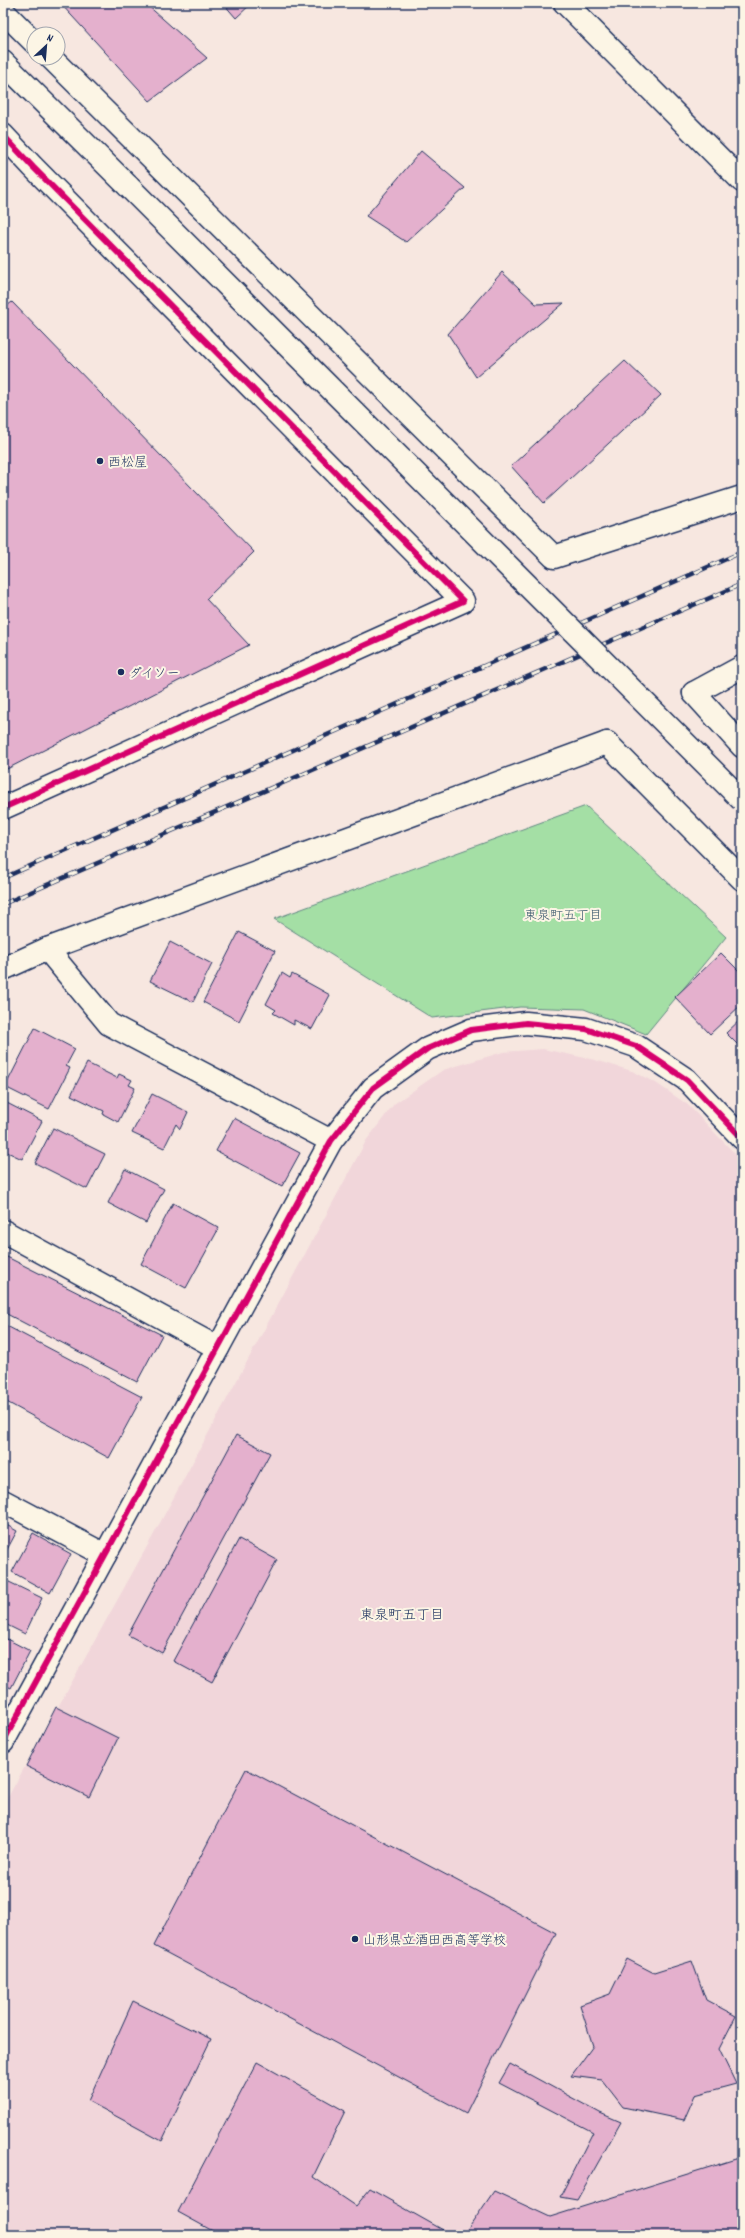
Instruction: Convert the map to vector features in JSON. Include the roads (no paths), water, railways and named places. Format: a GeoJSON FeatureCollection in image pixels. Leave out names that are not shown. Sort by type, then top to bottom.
{"type":"FeatureCollection","features":[{"type":"Feature","properties":{"kind":"street"},"geometry":{"type":"LineString","coordinates":[[565,3],[742,181]]}},
{"type":"Feature","properties":{"kind":"street"},"geometry":{"type":"LineString","coordinates":[[3,11],[26,34]]}},
{"type":"Feature","properties":{"kind":"street"},"geometry":{"type":"LineString","coordinates":[[3,62],[742,800]]}},
{"type":"Feature","properties":{"kind":"street"},"geometry":{"type":"LineString","coordinates":[[59,66],[554,557],[742,497]]}},
{"type":"Feature","properties":{"kind":"street"},"geometry":{"type":"LineString","coordinates":[[3,135],[463,601],[3,808]]}},
{"type":"Feature","properties":{"kind":"street"},"geometry":{"type":"LineString","coordinates":[[742,667],[694,693],[742,746]]}},
{"type":"Feature","properties":{"kind":"street"},"geometry":{"type":"LineString","coordinates":[[3,968],[47,949],[607,743],[742,879]]}},
{"type":"Feature","properties":{"kind":"street"},"geometry":{"type":"LineString","coordinates":[[47,949],[109,1024],[331,1141]]}},
{"type":"Feature","properties":{"kind":"street"},"geometry":{"type":"LineString","coordinates":[[3,1742],[331,1141],[372,1088],[427,1049],[471,1030],[526,1023],[586,1029],[636,1046],[687,1080],[742,1138]]}},
{"type":"Feature","properties":{"kind":"street"},"geometry":{"type":"LineString","coordinates":[[3,1231],[218,1348]]}},
{"type":"Feature","properties":{"kind":"street"},"geometry":{"type":"LineString","coordinates":[[3,1501],[105,1554]]}},
{"type":"Feature","properties":{"kind":"railway"},"geometry":{"type":"LineString","coordinates":[[3,878],[742,552]]}},
{"type":"Feature","properties":{"kind":"railway"},"geometry":{"type":"LineString","coordinates":[[3,904],[742,584]]}},
{"type":"Feature","properties":{"kind":"place","name":"西松屋"},"geometry":{"type":"Point","coordinates":[100,461]}},
{"type":"Feature","properties":{"kind":"place","name":"ダイソー"},"geometry":{"type":"Point","coordinates":[121,672]}},
{"type":"Feature","properties":{"kind":"place","name":"山形県立酒田西高等学校"},"geometry":{"type":"Point","coordinates":[355,1939]}},
{"type":"Feature","properties":{"kind":"district","name":"東泉町五丁目"},"geometry":{"type":"Point","coordinates":[402,1614]}}]}
